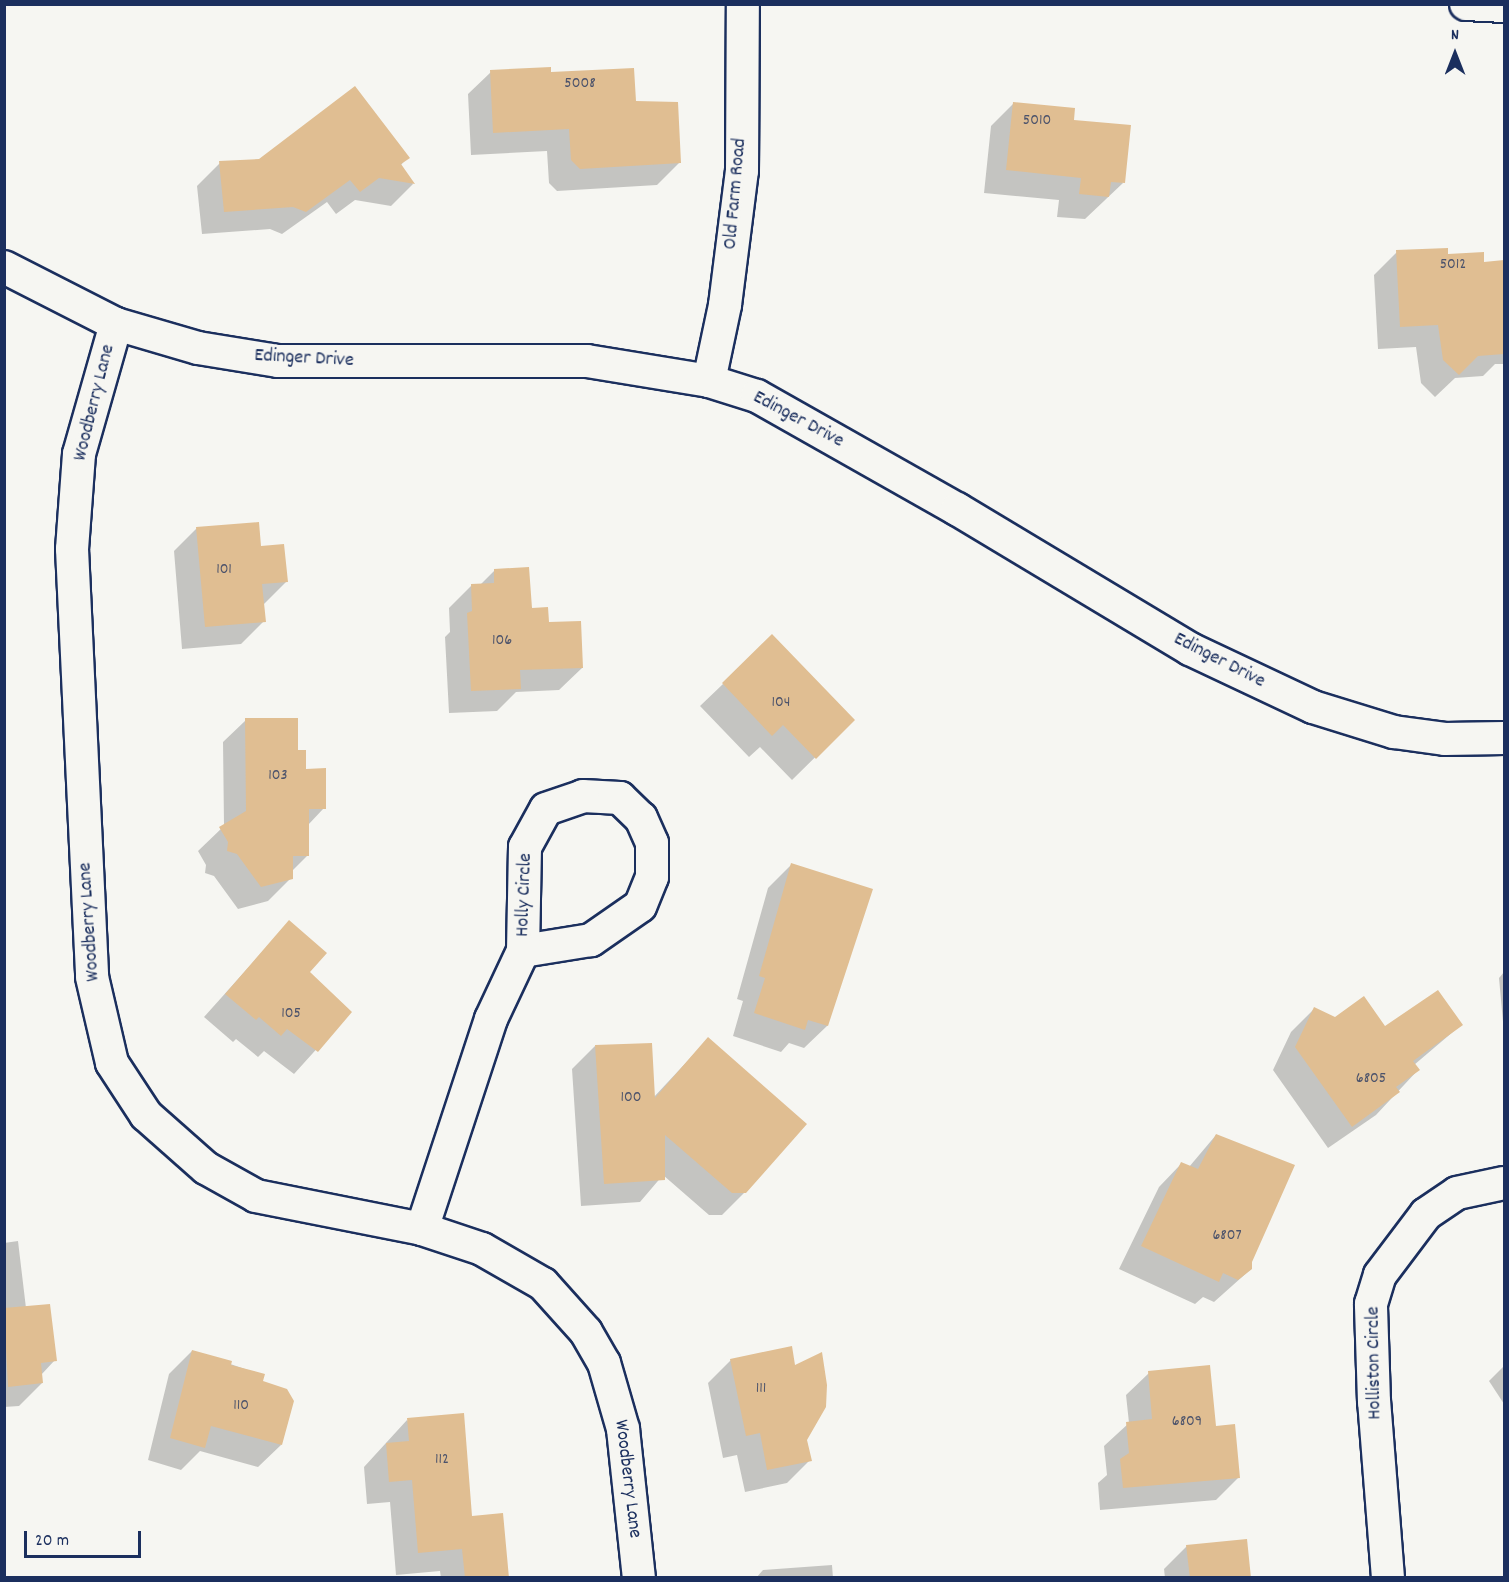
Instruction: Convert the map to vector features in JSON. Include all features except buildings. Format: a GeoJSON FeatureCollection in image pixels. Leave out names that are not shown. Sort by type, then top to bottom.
{"type":"FeatureCollection","features":[{"type":"Feature","properties":{"kind":"street","name":"Old Farm Road"},"geometry":{"type":"LineString","coordinates":[[709,381],[725,305],[742,171],[742,4]]}},
{"type":"Feature","properties":{"kind":"street"},"geometry":{"type":"LineString","coordinates":[[1466,4],[1504,6]]}},
{"type":"Feature","properties":{"kind":"street","name":"Edinger Drive"},"geometry":{"type":"LineString","coordinates":[[4,267],[116,324],[198,348],[278,361],[587,361],[709,381],[757,396],[957,509],[1190,649],[1313,707],[1394,732],[1445,739],[1504,738]]}},
{"type":"Feature","properties":{"kind":"street","name":"Woodberry Lane"},"geometry":{"type":"LineString","coordinates":[[116,324],[79,454],[72,549],[92,977],[112,1063],[146,1115],[206,1168],[256,1196],[422,1230],[482,1249],[543,1284],[585,1332],[604,1363],[623,1429],[639,1578]]}},
{"type":"Feature","properties":{"kind":"street","name":"Holly Circle"},"geometry":{"type":"LineString","coordinates":[[422,1230],[491,1019],[523,951],[525,847],[546,809],[583,796],[620,798],[641,818],[652,843],[652,877],[640,906],[591,940],[523,951]]}},
{"type":"Feature","properties":{"kind":"street","name":"Holliston Circle"},"geometry":{"type":"LineString","coordinates":[[1388,1578],[1374,1402],[1371,1304],[1380,1275],[1426,1214],[1457,1193],[1504,1183]]}}]}
